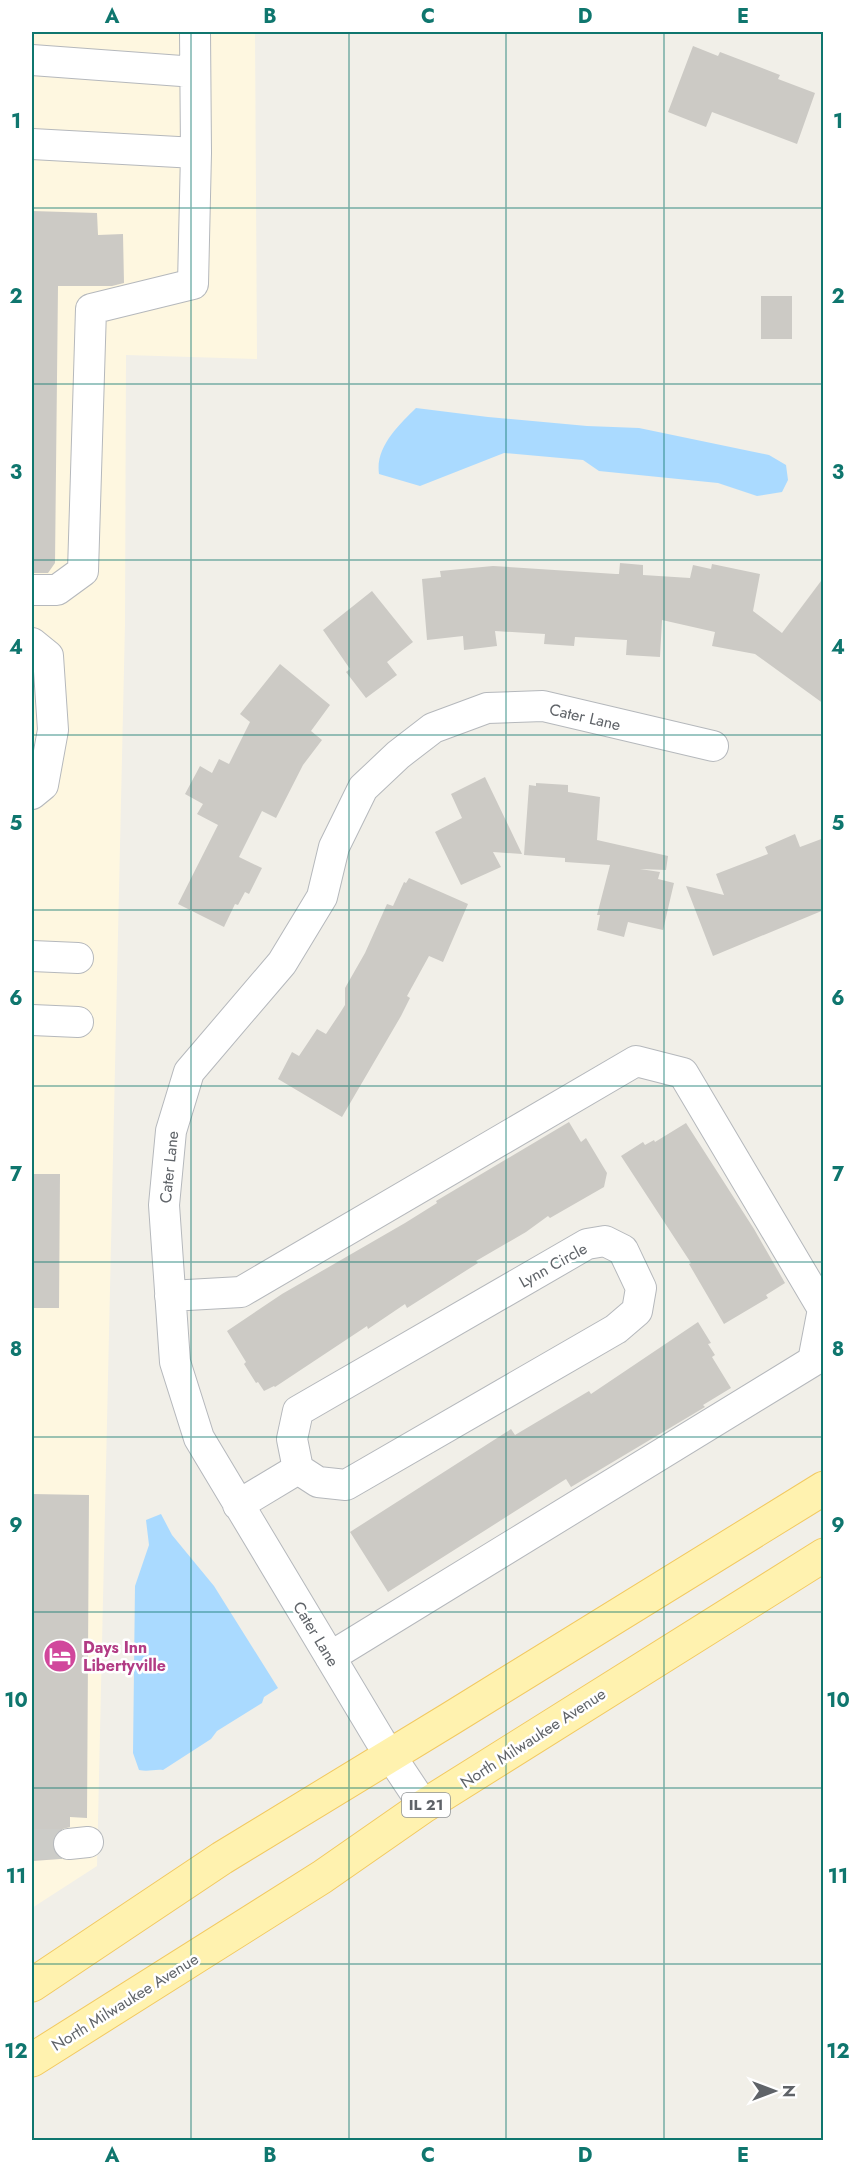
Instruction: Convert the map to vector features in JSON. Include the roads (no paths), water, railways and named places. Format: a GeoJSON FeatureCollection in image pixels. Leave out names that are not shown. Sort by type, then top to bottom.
{"type":"FeatureCollection","features":[{"type":"Feature","properties":{"kind":"main road"},"geometry":{"type":"LineString","coordinates":[[32,1985],[222,1858],[824,1488]]}},
{"type":"Feature","properties":{"kind":"main road","name":"North Milwaukee Avenue"},"geometry":{"type":"LineString","coordinates":[[32,2060],[322,1876],[424,1806],[824,1555]]}},
{"type":"Feature","properties":{"kind":"street"},"geometry":{"type":"LineString","coordinates":[[32,590],[57,590],[83,571],[91,309],[193,284],[196,153],[195,32]]}},
{"type":"Feature","properties":{"kind":"street"},"geometry":{"type":"LineString","coordinates":[[32,60],[195,72]]}},
{"type":"Feature","properties":{"kind":"street"},"geometry":{"type":"LineString","coordinates":[[32,144],[196,153]]}},
{"type":"Feature","properties":{"kind":"street"},"geometry":{"type":"LineString","coordinates":[[32,643],[48,656],[52,730],[43,785],[32,794]]}},
{"type":"Feature","properties":{"kind":"street","name":"Cater Lane"},"geometry":{"type":"LineString","coordinates":[[424,1806],[390,1755],[238,1505],[195,1427],[175,1362],[164,1205],[171,1131],[189,1072],[282,963],[322,897],[334,847],[363,788],[398,755],[433,728],[487,708],[543,706],[713,746]]}},
{"type":"Feature","properties":{"kind":"street"},"geometry":{"type":"LineString","coordinates":[[32,957],[78,958]]}},
{"type":"Feature","properties":{"kind":"street"},"geometry":{"type":"LineString","coordinates":[[32,1020],[78,1022]]}},
{"type":"Feature","properties":{"kind":"street"},"geometry":{"type":"LineString","coordinates":[[170,1296],[241,1292],[636,1061],[682,1073],[823,1309],[813,1361],[330,1657]]}},
{"type":"Feature","properties":{"kind":"street","name":"Lynn Circle"},"geometry":{"type":"LineString","coordinates":[[605,1241],[623,1250],[641,1288],[637,1311],[616,1329],[346,1485],[318,1482],[298,1469],[291,1438],[298,1411],[588,1244],[605,1241]]}},
{"type":"Feature","properties":{"kind":"street"},"geometry":{"type":"LineString","coordinates":[[238,1505],[298,1469]]}},
{"type":"Feature","properties":{"kind":"water"},"geometry":{"type":"Polygon","coordinates":[[[416,408],[587,426],[639,428],[769,455],[786,465],[788,480],[782,492],[757,496],[718,483],[599,471],[583,460],[504,453],[420,486],[379,474],[384,446],[416,408]]]}},
{"type":"Feature","properties":{"kind":"water"},"geometry":{"type":"Polygon","coordinates":[[[161,1514],[172,1535],[214,1586],[278,1688],[264,1697],[262,1703],[217,1731],[211,1739],[163,1770],[143,1771],[139,1770],[133,1753],[135,1586],[149,1545],[146,1520],[161,1514]]]}},
{"type":"Feature","properties":{"kind":"tunnel"},"geometry":{"type":"LineString","coordinates":[[32,1844],[69,1844]]}},
{"type":"Feature","properties":{"kind":"place","name":"Days Inn Libertyville"},"geometry":{"type":"Point","coordinates":[60,1656]}}]}
